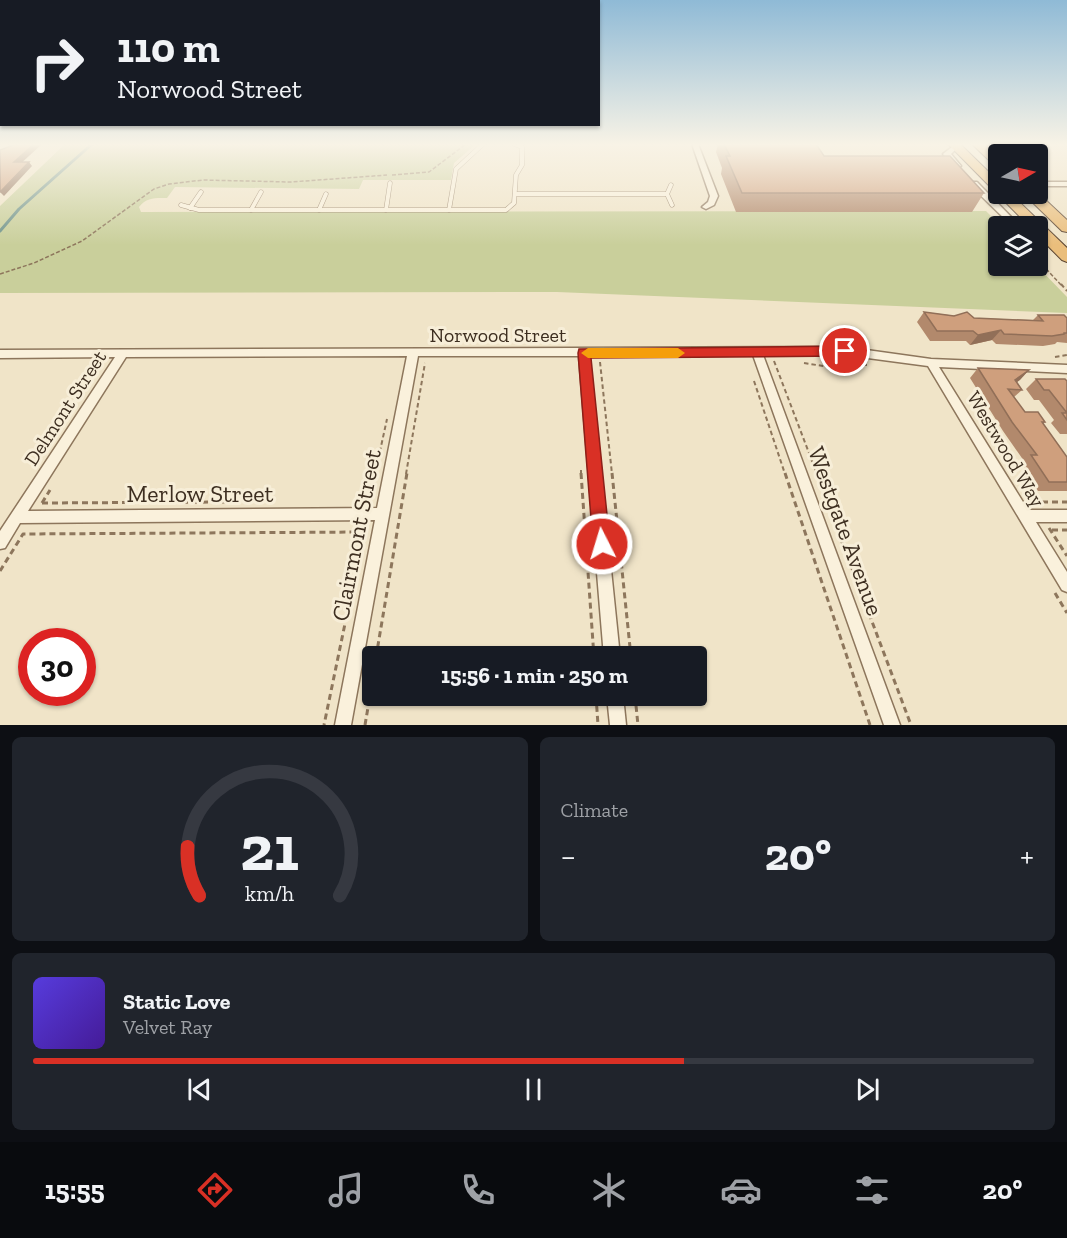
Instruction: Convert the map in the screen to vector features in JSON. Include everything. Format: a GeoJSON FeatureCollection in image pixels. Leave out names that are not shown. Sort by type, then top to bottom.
{"type":"FeatureCollection","features":[{"type":"Feature","properties":{"kind":"highway"},"geometry":{"type":"LineString","coordinates":[[1015,204],[1026,216]]}},
{"type":"Feature","properties":{"kind":"highway"},"geometry":{"type":"LineString","coordinates":[[1042,204],[1067,228]]}},
{"type":"Feature","properties":{"kind":"highway"},"geometry":{"type":"LineString","coordinates":[[1048,241],[1067,257]]}},
{"type":"Feature","properties":{"kind":"street"},"geometry":{"type":"LineString","coordinates":[[706,207],[714,196],[707,178]]}},
{"type":"Feature","properties":{"kind":"street"},"geometry":{"type":"LineString","coordinates":[[971,181],[1006,216]]}},
{"type":"Feature","properties":{"kind":"street"},"geometry":{"type":"LineString","coordinates":[[1048,184],[1067,184]]}},
{"type":"Feature","properties":{"kind":"street","name":"Norwood Street"},"geometry":{"type":"LineString","coordinates":[[0,354],[412,358],[764,358],[845,351],[931,363],[1067,369]]}},
{"type":"Feature","properties":{"kind":"street","name":"Delmont Street"},"geometry":{"type":"LineString","coordinates":[[0,543],[123,354]]}},
{"type":"Feature","properties":{"kind":"street","name":"Clairmont Street"},"geometry":{"type":"LineString","coordinates":[[343,725],[412,358]]}},
{"type":"Feature","properties":{"kind":"street"},"geometry":{"type":"LineString","coordinates":[[585,358],[611,646]]}},
{"type":"Feature","properties":{"kind":"street","name":"Westgate Avenue"},"geometry":{"type":"LineString","coordinates":[[764,358],[892,725]]}},
{"type":"Feature","properties":{"kind":"street","name":"Westwood Way"},"geometry":{"type":"LineString","coordinates":[[931,363],[1067,585]]}},
{"type":"Feature","properties":{"kind":"street","name":"Merlow Street"},"geometry":{"type":"LineString","coordinates":[[17,517],[382,514]]}},
{"type":"Feature","properties":{"kind":"street"},"geometry":{"type":"LineString","coordinates":[[1024,516],[1067,516]]}},
{"type":"Feature","properties":{"kind":"street"},"geometry":{"type":"LineString","coordinates":[[616,706],[618,725]]}},
{"type":"Feature","properties":{"kind":"lane"},"geometry":{"type":"LineString","coordinates":[[449,210],[454,178]]}},
{"type":"Feature","properties":{"kind":"lane"},"geometry":{"type":"LineString","coordinates":[[181,205],[190,208],[251,210],[506,210],[513,206],[516,178]]}},
{"type":"Feature","properties":{"kind":"lane"},"geometry":{"type":"LineString","coordinates":[[386,210],[390,183]]}},
{"type":"Feature","properties":{"kind":"lane"},"geometry":{"type":"LineString","coordinates":[[670,185],[667,194],[672,205]]}},
{"type":"Feature","properties":{"kind":"lane"},"geometry":{"type":"LineString","coordinates":[[190,208],[201,192]]}},
{"type":"Feature","properties":{"kind":"lane"},"geometry":{"type":"LineString","coordinates":[[251,210],[261,192]]}},
{"type":"Feature","properties":{"kind":"lane"},"geometry":{"type":"LineString","coordinates":[[319,210],[326,194]]}},
{"type":"Feature","properties":{"kind":"lane"},"geometry":{"type":"LineString","coordinates":[[515,194],[667,194]]}},
{"type":"Feature","properties":{"kind":"path"},"geometry":{"type":"LineString","coordinates":[[0,274],[34,263],[82,241],[154,189],[164,185],[189,181],[288,182],[342,178]]}},
{"type":"Feature","properties":{"kind":"path"},"geometry":{"type":"LineString","coordinates":[[1048,271],[1067,291]]}},
{"type":"Feature","properties":{"kind":"path"},"geometry":{"type":"LineString","coordinates":[[378,646],[425,363],[412,358]]}},
{"type":"Feature","properties":{"kind":"path"},"geometry":{"type":"LineString","coordinates":[[585,358],[606,362]]}},
{"type":"Feature","properties":{"kind":"path"},"geometry":{"type":"LineString","coordinates":[[785,361],[764,358],[911,725]]}},
{"type":"Feature","properties":{"kind":"path"},"geometry":{"type":"LineString","coordinates":[[796,361],[823,366],[868,366]]}},
{"type":"Feature","properties":{"kind":"path"},"geometry":{"type":"LineString","coordinates":[[600,362],[630,646]]}},
{"type":"Feature","properties":{"kind":"path"},"geometry":{"type":"LineString","coordinates":[[752,373],[870,725]]}},
{"type":"Feature","properties":{"kind":"path"},"geometry":{"type":"LineString","coordinates":[[369,501],[389,409]]}},
{"type":"Feature","properties":{"kind":"path"},"geometry":{"type":"LineString","coordinates":[[581,469],[593,646]]}},
{"type":"Feature","properties":{"kind":"path"},"geometry":{"type":"LineString","coordinates":[[1032,502],[1067,502]]}},
{"type":"Feature","properties":{"kind":"path"},"geometry":{"type":"LineString","coordinates":[[1051,530],[1067,531]]}},
{"type":"Feature","properties":{"kind":"path"},"geometry":{"type":"LineString","coordinates":[[0,571],[23,534],[364,532],[324,725]]}},
{"type":"Feature","properties":{"kind":"path"},"geometry":{"type":"LineString","coordinates":[[365,725],[368,706]]}},
{"type":"Feature","properties":{"kind":"path"},"geometry":{"type":"LineString","coordinates":[[597,706],[598,725]]}},
{"type":"Feature","properties":{"kind":"path"},"geometry":{"type":"LineString","coordinates":[[636,706],[638,725]]}},
{"type":"Feature","properties":{"kind":"green space"},"geometry":{"type":"Polygon","coordinates":[[[30,178],[451,178],[451,180],[363,180],[359,189],[175,187],[167,198],[148,200],[139,207],[141,212],[986,211],[991,216],[988,216],[988,276],[1047,276],[1067,297],[1067,313],[557,292],[0,293],[0,206],[30,178]]]}},
{"type":"Feature","properties":{"kind":"building"},"geometry":{"type":"Polygon","coordinates":[[[0,178],[14,178],[0,192],[0,178]]]}},
{"type":"Feature","properties":{"kind":"building"},"geometry":{"type":"Polygon","coordinates":[[[735,178],[970,178],[984,193],[742,193],[735,178]]]}},
{"type":"Feature","properties":{"kind":"building"},"geometry":{"type":"Polygon","coordinates":[[[924,312],[954,316],[967,312],[974,318],[1043,321],[1038,315],[1064,315],[1067,318],[1067,333],[1052,336],[1004,334],[1001,330],[978,335],[973,331],[937,331],[924,312]]]}},
{"type":"Feature","properties":{"kind":"building"},"geometry":{"type":"Polygon","coordinates":[[[978,368],[1029,370],[1015,380],[1022,390],[1008,389],[1025,412],[1038,412],[1045,422],[1042,422],[1067,457],[1067,482],[1049,482],[1031,455],[1037,455],[1012,422],[978,368]]]}},
{"type":"Feature","properties":{"kind":"building"},"geometry":{"type":"Polygon","coordinates":[[[1036,379],[1065,379],[1067,381],[1067,413],[1049,390],[1044,390],[1036,379]]]}},
{"type":"Feature","properties":{"kind":"waterway"},"geometry":{"type":"LineString","coordinates":[[0,231],[19,209],[54,178]]}},
{"type":"Feature","properties":{"kind":"slow traffic"},"geometry":{"type":"LineString","coordinates":[[588,353],[678,353]]}},
{"type":"Feature","properties":{"kind":"route"},"geometry":{"type":"LineString","coordinates":[[602,544],[584,353],[845,351]]}}]}
